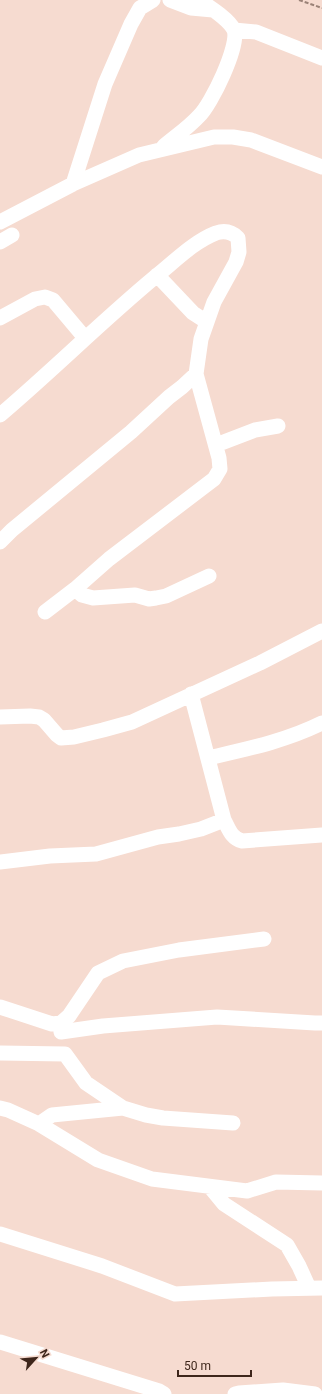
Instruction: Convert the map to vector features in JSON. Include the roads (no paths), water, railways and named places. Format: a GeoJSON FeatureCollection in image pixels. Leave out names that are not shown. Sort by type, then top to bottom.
{"type":"FeatureCollection","features":[{"type":"Feature","properties":{"kind":"street"},"geometry":{"type":"LineString","coordinates":[[73,184],[106,84],[130,24],[140,8],[153,0]]}},
{"type":"Feature","properties":{"kind":"street"},"geometry":{"type":"LineString","coordinates":[[170,0],[191,8],[216,11]]}},
{"type":"Feature","properties":{"kind":"street"},"geometry":{"type":"LineString","coordinates":[[199,0],[216,11],[234,30],[256,32],[322,58]]}},
{"type":"Feature","properties":{"kind":"street"},"geometry":{"type":"LineString","coordinates":[[160,149],[200,116],[210,101],[232,53],[234,30]]}},
{"type":"Feature","properties":{"kind":"street"},"geometry":{"type":"LineString","coordinates":[[0,222],[73,184],[139,155],[214,137],[233,137],[251,140],[322,167]]}},
{"type":"Feature","properties":{"kind":"street"},"geometry":{"type":"LineString","coordinates":[[0,415],[37,384],[116,309],[200,241],[217,233],[226,231],[234,233],[238,238],[239,252],[232,270],[214,302],[201,339],[196,374],[216,445],[220,469],[214,479],[109,559],[75,589],[45,612]]}},
{"type":"Feature","properties":{"kind":"street"},"geometry":{"type":"LineString","coordinates":[[157,275],[193,313],[207,322]]}},
{"type":"Feature","properties":{"kind":"street"},"geometry":{"type":"LineString","coordinates":[[0,318],[35,299],[45,297],[53,300],[85,338]]}},
{"type":"Feature","properties":{"kind":"street"},"geometry":{"type":"LineString","coordinates":[[0,542],[12,530],[131,432],[196,374]]}},
{"type":"Feature","properties":{"kind":"street"},"geometry":{"type":"LineString","coordinates":[[216,445],[255,430],[278,426]]}},
{"type":"Feature","properties":{"kind":"street"},"geometry":{"type":"LineString","coordinates":[[75,589],[82,595],[93,598],[135,595],[149,599],[166,596],[209,576]]}},
{"type":"Feature","properties":{"kind":"street"},"geometry":{"type":"LineString","coordinates":[[0,717],[38,717],[44,720],[61,738],[74,737],[132,722],[322,631]]}},
{"type":"Feature","properties":{"kind":"street"},"geometry":{"type":"LineString","coordinates":[[191,694],[224,820],[231,835],[242,841],[322,835]]}},
{"type":"Feature","properties":{"kind":"street"},"geometry":{"type":"LineString","coordinates":[[208,758],[257,747],[312,728],[322,723]]}},
{"type":"Feature","properties":{"kind":"street"},"geometry":{"type":"LineString","coordinates":[[0,862],[50,856],[96,854],[158,837],[201,829],[224,820]]}},
{"type":"Feature","properties":{"kind":"street"},"geometry":{"type":"LineString","coordinates":[[61,1054],[61,1027],[98,973],[123,961],[179,950],[264,939]]}},
{"type":"Feature","properties":{"kind":"street"},"geometry":{"type":"LineString","coordinates":[[0,1007],[61,1027],[103,1026],[217,1017],[322,1023]]}},
{"type":"Feature","properties":{"kind":"street"},"geometry":{"type":"LineString","coordinates":[[0,1053],[65,1054],[86,1083],[123,1108],[146,1115],[163,1118],[233,1123]]}},
{"type":"Feature","properties":{"kind":"street"},"geometry":{"type":"LineString","coordinates":[[0,1108],[39,1124],[98,1160],[152,1179],[247,1191],[276,1182],[322,1183]]}},
{"type":"Feature","properties":{"kind":"street"},"geometry":{"type":"LineString","coordinates":[[39,1124],[52,1115],[123,1108]]}},
{"type":"Feature","properties":{"kind":"street"},"geometry":{"type":"LineString","coordinates":[[210,1187],[224,1204],[288,1245],[300,1266],[316,1288]]}},
{"type":"Feature","properties":{"kind":"street"},"geometry":{"type":"LineString","coordinates":[[0,1234],[102,1266],[175,1294],[316,1288]]}},
{"type":"Feature","properties":{"kind":"street"},"geometry":{"type":"LineString","coordinates":[[0,1342],[159,1391],[164,1394]]}},
{"type":"Feature","properties":{"kind":"street"},"geometry":{"type":"LineString","coordinates":[[235,1394],[283,1390],[314,1394]]}}]}
